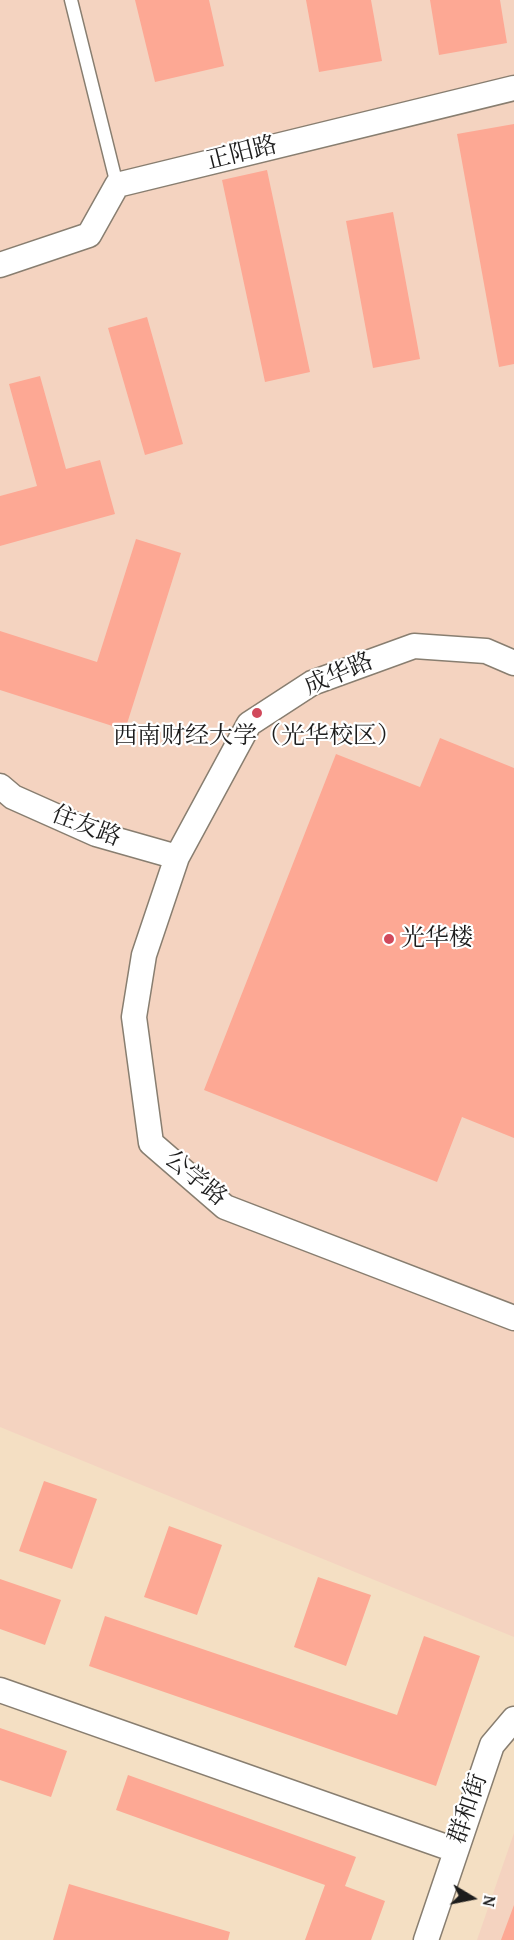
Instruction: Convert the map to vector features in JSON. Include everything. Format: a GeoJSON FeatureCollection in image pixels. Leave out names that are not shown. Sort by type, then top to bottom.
{"type":"FeatureCollection","features":[{"type":"Feature","properties":{"kind":"street","name":"正阳路"},"geometry":{"type":"LineString","coordinates":[[117,185],[514,88]]}},
{"type":"Feature","properties":{"kind":"street"},"geometry":{"type":"LineString","coordinates":[[0,265],[89,235],[117,185]]}},
{"type":"Feature","properties":{"kind":"street","name":"成华路"},"geometry":{"type":"LineString","coordinates":[[177,857],[249,724],[312,683],[414,646],[486,651],[514,663]]}},
{"type":"Feature","properties":{"kind":"street","name":"住友路"},"geometry":{"type":"LineString","coordinates":[[0,786],[13,797],[96,834],[177,857]]}},
{"type":"Feature","properties":{"kind":"street","name":"公学路"},"geometry":{"type":"LineString","coordinates":[[177,857],[144,956],[134,1017],[151,1143],[225,1207],[514,1318]]}},
{"type":"Feature","properties":{"kind":"street"},"geometry":{"type":"LineString","coordinates":[[0,1690],[455,1850]]}},
{"type":"Feature","properties":{"kind":"street","name":"群和街"},"geometry":{"type":"LineString","coordinates":[[426,1940],[492,1745],[514,1719]]}},
{"type":"Feature","properties":{"kind":"lane"},"geometry":{"type":"LineString","coordinates":[[71,0],[117,185]]}},
{"type":"Feature","properties":{"kind":"shaded area","name":"西南财经大学（光华校区）"},"geometry":{"type":"Polygon","coordinates":[[[0,0],[514,0],[514,1637],[0,1427],[0,0]]]}},
{"type":"Feature","properties":{"kind":"shaded area"},"geometry":{"type":"Polygon","coordinates":[[[514,1833],[514,1940],[477,1940],[514,1833]]]}},
{"type":"Feature","properties":{"kind":"building"},"geometry":{"type":"Polygon","coordinates":[[[135,0],[209,0],[224,66],[155,82],[135,0]]]}},
{"type":"Feature","properties":{"kind":"building"},"geometry":{"type":"Polygon","coordinates":[[[306,0],[371,0],[382,61],[319,72],[306,0]]]}},
{"type":"Feature","properties":{"kind":"building"},"geometry":{"type":"Polygon","coordinates":[[[430,0],[500,0],[507,43],[439,55],[430,0]]]}},
{"type":"Feature","properties":{"kind":"building"},"geometry":{"type":"Polygon","coordinates":[[[514,124],[514,364],[499,367],[457,134],[514,124]]]}},
{"type":"Feature","properties":{"kind":"building"},"geometry":{"type":"Polygon","coordinates":[[[267,170],[310,372],[265,382],[222,180],[267,170]]]}},
{"type":"Feature","properties":{"kind":"building"},"geometry":{"type":"Polygon","coordinates":[[[393,212],[420,359],[373,368],[346,221],[393,212]]]}},
{"type":"Feature","properties":{"kind":"building"},"geometry":{"type":"Polygon","coordinates":[[[147,317],[183,444],[145,455],[108,328],[147,317]]]}},
{"type":"Feature","properties":{"kind":"building"},"geometry":{"type":"Polygon","coordinates":[[[40,376],[66,469],[100,460],[115,514],[0,546],[0,496],[37,486],[9,384],[40,376]]]}},
{"type":"Feature","properties":{"kind":"building"},"geometry":{"type":"Polygon","coordinates":[[[136,539],[181,553],[125,730],[0,690],[0,631],[97,662],[136,539]]]}},
{"type":"Feature","properties":{"kind":"building","name":"光华楼"},"geometry":{"type":"Polygon","coordinates":[[[440,738],[514,768],[514,1138],[462,1117],[437,1182],[204,1090],[336,754],[420,787],[440,738]]]}},
{"type":"Feature","properties":{"kind":"building"},"geometry":{"type":"Polygon","coordinates":[[[44,1481],[97,1499],[72,1569],[19,1551],[44,1481]]]}},
{"type":"Feature","properties":{"kind":"building"},"geometry":{"type":"Polygon","coordinates":[[[169,1526],[222,1545],[197,1615],[144,1597],[169,1526]]]}},
{"type":"Feature","properties":{"kind":"building"},"geometry":{"type":"Polygon","coordinates":[[[318,1577],[371,1595],[346,1666],[294,1647],[318,1577]]]}},
{"type":"Feature","properties":{"kind":"building"},"geometry":{"type":"Polygon","coordinates":[[[0,1579],[61,1600],[45,1645],[0,1629],[0,1579]]]}},
{"type":"Feature","properties":{"kind":"building"},"geometry":{"type":"Polygon","coordinates":[[[105,1616],[397,1715],[424,1636],[480,1656],[436,1786],[89,1666],[105,1616]]]}},
{"type":"Feature","properties":{"kind":"building"},"geometry":{"type":"Polygon","coordinates":[[[0,1728],[67,1751],[51,1797],[0,1780],[0,1728]]]}},
{"type":"Feature","properties":{"kind":"building"},"geometry":{"type":"Polygon","coordinates":[[[128,1775],[356,1857],[345,1886],[385,1901],[371,1940],[305,1940],[325,1885],[116,1810],[128,1775]]]}},
{"type":"Feature","properties":{"kind":"building"},"geometry":{"type":"Polygon","coordinates":[[[69,1884],[230,1932],[228,1940],[53,1940],[69,1884]]]}},
{"type":"Feature","properties":{"kind":"building"},"geometry":{"type":"Polygon","coordinates":[[[514,1905],[514,1940],[501,1940],[514,1905]]]}},
{"type":"Feature","properties":{"kind":"place","name":"西南财经大学（光华校区）"},"geometry":{"type":"Point","coordinates":[257,713]}},
{"type":"Feature","properties":{"kind":"place","name":"光华楼"},"geometry":{"type":"Point","coordinates":[389,939]}}]}
